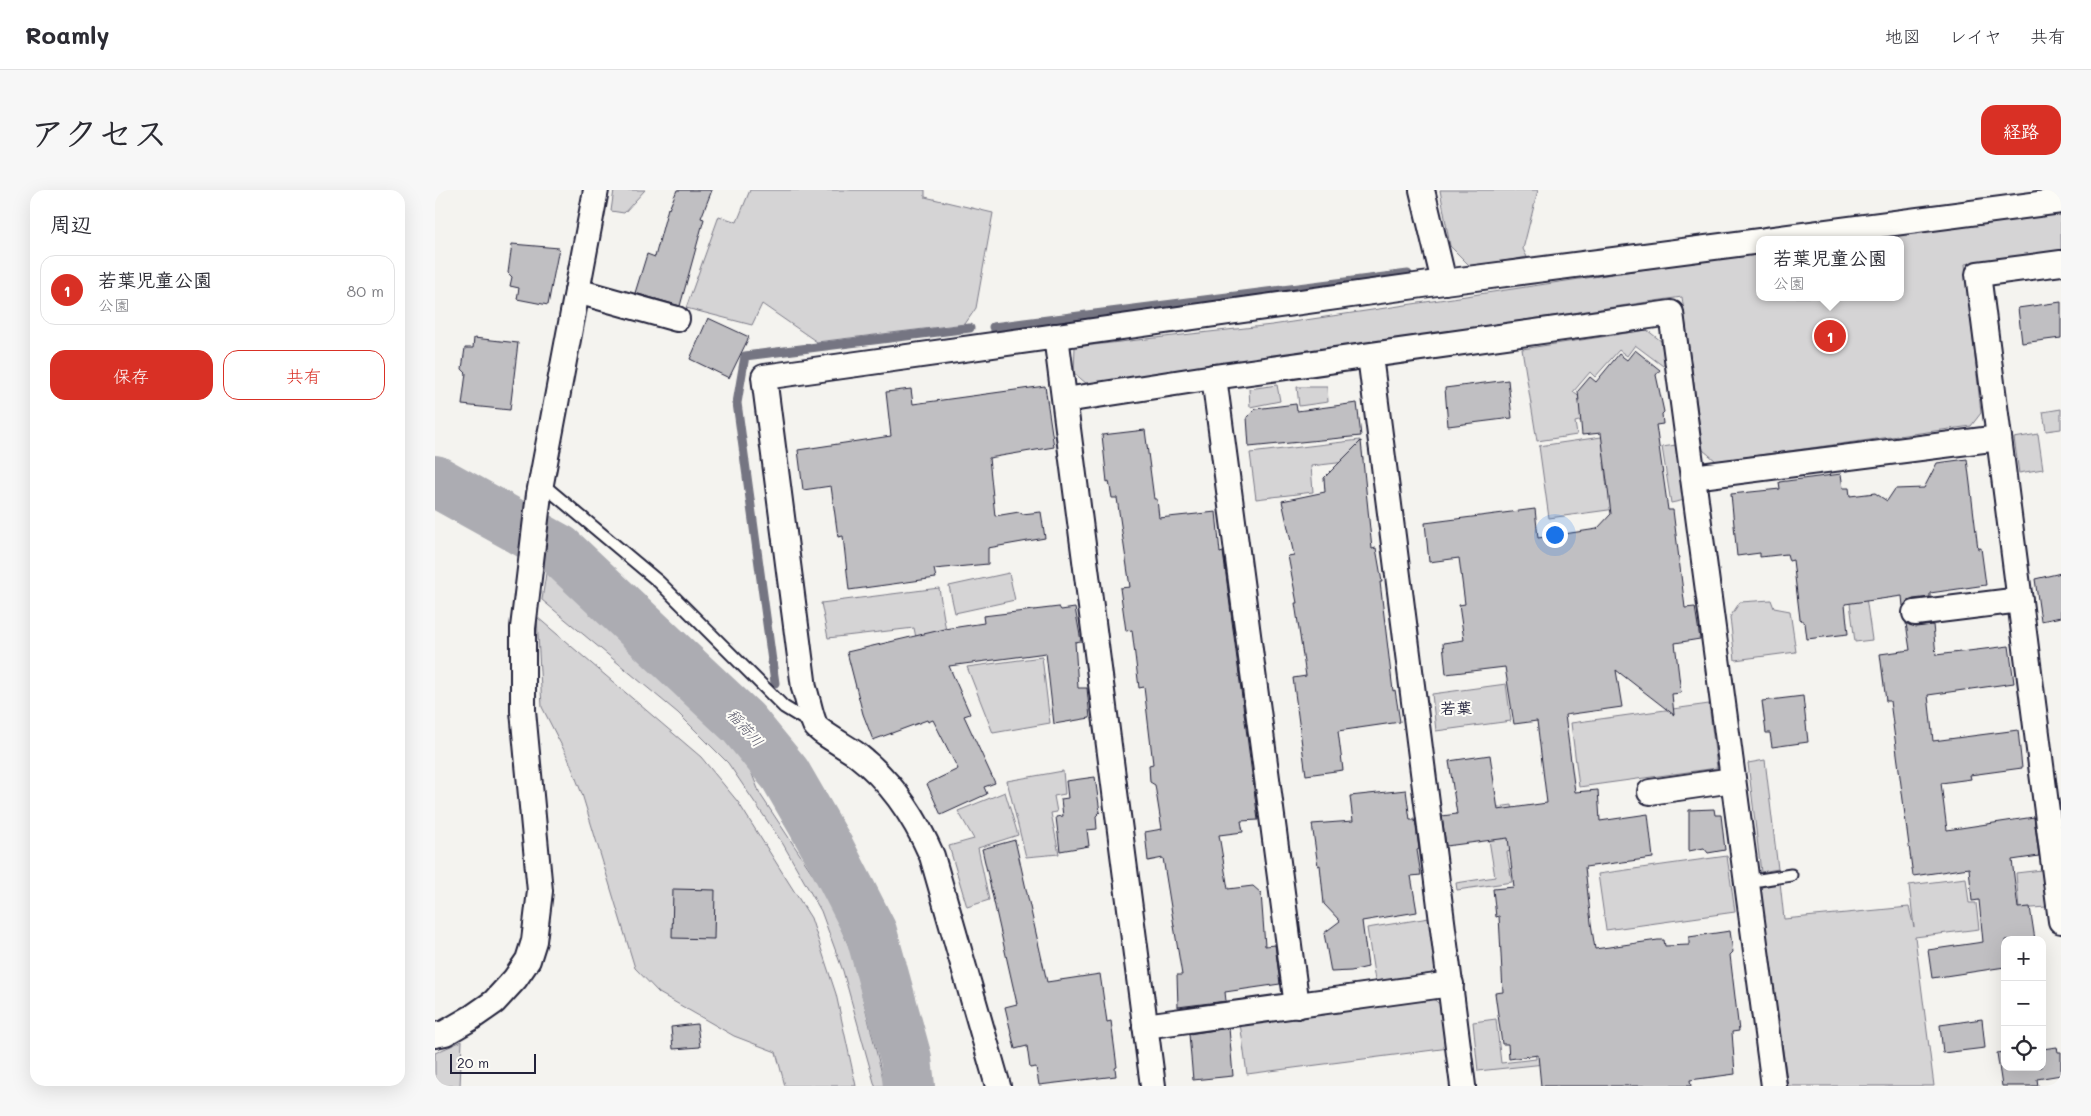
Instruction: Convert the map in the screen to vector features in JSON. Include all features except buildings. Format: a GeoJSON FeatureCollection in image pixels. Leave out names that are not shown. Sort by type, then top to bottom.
{"type":"FeatureCollection","features":[{"type":"Feature","properties":{"kind":"street"},"geometry":{"type":"LineString","coordinates":[[1422,190],[1444,282]]}},
{"type":"Feature","properties":{"kind":"street"},"geometry":{"type":"LineString","coordinates":[[435,1035],[445,1032],[471,1018],[494,1002],[515,979],[534,941],[540,891],[523,711],[523,636],[527,584],[540,488],[594,191]]}},
{"type":"Feature","properties":{"kind":"street"},"geometry":{"type":"LineString","coordinates":[[1796,236],[2061,201]]}},
{"type":"Feature","properties":{"kind":"street"},"geometry":{"type":"LineString","coordinates":[[998,1086],[932,856],[923,834],[908,810],[885,781],[857,755],[816,726],[804,688],[764,377],[1756,241]]}},
{"type":"Feature","properties":{"kind":"street"},"geometry":{"type":"LineString","coordinates":[[2061,263],[1978,274],[2061,921]]}},
{"type":"Feature","properties":{"kind":"street"},"geometry":{"type":"LineString","coordinates":[[577,291],[677,319]]}},
{"type":"Feature","properties":{"kind":"street"},"geometry":{"type":"LineString","coordinates":[[1065,400],[1214,377],[1671,313],[1774,1086]]}},
{"type":"Feature","properties":{"kind":"street"},"geometry":{"type":"LineString","coordinates":[[1057,336],[1153,1086]]}},
{"type":"Feature","properties":{"kind":"street"},"geometry":{"type":"LineString","coordinates":[[1370,356],[1463,1086]]}},
{"type":"Feature","properties":{"kind":"street"},"geometry":{"type":"LineString","coordinates":[[1214,377],[1297,1006]]}},
{"type":"Feature","properties":{"kind":"street"},"geometry":{"type":"LineString","coordinates":[[1693,477],[1999,438]]}},
{"type":"Feature","properties":{"kind":"street"},"geometry":{"type":"LineString","coordinates":[[1915,613],[2020,600]]}},
{"type":"Feature","properties":{"kind":"street"},"geometry":{"type":"LineString","coordinates":[[1650,792],[1733,780]]}},
{"type":"Feature","properties":{"kind":"street"},"geometry":{"type":"LineString","coordinates":[[1145,1026],[1451,984]]}},
{"type":"Feature","properties":{"kind":"lane"},"geometry":{"type":"LineString","coordinates":[[540,488],[659,582],[784,707],[816,726]]}},
{"type":"Feature","properties":{"kind":"lane"},"geometry":{"type":"LineString","coordinates":[[1747,882],[1791,875]]}},
{"type":"Feature","properties":{"kind":"shaded area"},"geometry":{"type":"Polygon","coordinates":[[[614,190],[645,190],[624,213],[611,211],[614,190]]]}},
{"type":"Feature","properties":{"kind":"shaded area"},"geometry":{"type":"Polygon","coordinates":[[[750,190],[925,190],[925,197],[993,213],[976,308],[965,324],[817,342],[762,304],[752,325],[686,308],[719,216],[737,222],[750,190]]]}},
{"type":"Feature","properties":{"kind":"shaded area"},"geometry":{"type":"Polygon","coordinates":[[[1440,190],[1538,190],[1523,249],[1527,257],[1471,267],[1450,246],[1440,190]]]}},
{"type":"Feature","properties":{"kind":"shaded area"},"geometry":{"type":"Polygon","coordinates":[[[2061,208],[2061,251],[1965,264],[1981,413],[1971,426],[1716,461],[1703,450],[1682,297],[1087,384],[1074,373],[1075,347],[1272,325],[1756,253],[1756,301],[1904,301],[1904,236],[1866,236],[2061,208]]]}},
{"type":"Feature","properties":{"kind":"shaded area"},"geometry":{"type":"Polygon","coordinates":[[[1647,330],[1661,341],[1665,362],[1663,366],[1635,345],[1627,356],[1619,350],[1595,377],[1590,372],[1573,392],[1603,415],[1575,422],[1577,435],[1537,441],[1522,349],[1647,330]]]}},
{"type":"Feature","properties":{"kind":"shaded area"},"geometry":{"type":"Polygon","coordinates":[[[1277,385],[1280,401],[1250,407],[1249,389],[1277,385]]]}},
{"type":"Feature","properties":{"kind":"shaded area"},"geometry":{"type":"Polygon","coordinates":[[[1297,387],[1327,387],[1328,402],[1299,406],[1297,387]]]}},
{"type":"Feature","properties":{"kind":"shaded area"},"geometry":{"type":"Polygon","coordinates":[[[2061,409],[2061,429],[2046,431],[2043,412],[2061,409]]]}},
{"type":"Feature","properties":{"kind":"shaded area"},"geometry":{"type":"Polygon","coordinates":[[[1643,431],[1623,459],[1604,462],[1607,489],[1620,487],[1623,508],[1549,518],[1539,446],[1643,431]]]}},
{"type":"Feature","properties":{"kind":"shaded area"},"geometry":{"type":"Polygon","coordinates":[[[2038,434],[2043,469],[2019,473],[2014,438],[2038,434]]]}},
{"type":"Feature","properties":{"kind":"shaded area"},"geometry":{"type":"Polygon","coordinates":[[[1360,440],[1363,460],[1311,466],[1313,492],[1256,499],[1250,453],[1360,440]]]}},
{"type":"Feature","properties":{"kind":"shaded area"},"geometry":{"type":"Polygon","coordinates":[[[1676,445],[1685,500],[1671,503],[1662,447],[1676,445]]]}},
{"type":"Feature","properties":{"kind":"shaded area"},"geometry":{"type":"Polygon","coordinates":[[[549,553],[557,555],[738,739],[760,794],[826,894],[851,951],[885,1086],[875,1086],[843,971],[821,911],[783,844],[728,763],[678,713],[542,600],[549,553]]]}},
{"type":"Feature","properties":{"kind":"shaded area"},"geometry":{"type":"Polygon","coordinates":[[[1862,569],[1872,640],[1855,642],[1846,572],[1862,569]]]}},
{"type":"Feature","properties":{"kind":"shaded area"},"geometry":{"type":"Polygon","coordinates":[[[1009,573],[1015,600],[955,613],[949,586],[1009,573]]]}},
{"type":"Feature","properties":{"kind":"shaded area"},"geometry":{"type":"Polygon","coordinates":[[[939,588],[949,650],[920,657],[914,628],[828,638],[821,603],[939,588]]]}},
{"type":"Feature","properties":{"kind":"shaded area"},"geometry":{"type":"Polygon","coordinates":[[[1771,600],[1774,608],[1790,611],[1796,652],[1735,660],[1730,617],[1740,602],[1771,600]]]}},
{"type":"Feature","properties":{"kind":"shaded area"},"geometry":{"type":"Polygon","coordinates":[[[537,617],[701,757],[738,802],[811,918],[836,994],[856,1086],[785,1086],[776,1052],[734,1036],[659,993],[635,968],[582,794],[568,758],[542,707],[537,617]]]}},
{"type":"Feature","properties":{"kind":"shaded area"},"geometry":{"type":"Polygon","coordinates":[[[1042,657],[1050,723],[993,733],[967,667],[1042,657]]]}},
{"type":"Feature","properties":{"kind":"shaded area"},"geometry":{"type":"Polygon","coordinates":[[[1506,684],[1511,721],[1436,731],[1432,694],[1506,684]]]}},
{"type":"Feature","properties":{"kind":"shaded area"},"geometry":{"type":"Polygon","coordinates":[[[1709,704],[1717,768],[1579,787],[1571,723],[1709,704]]]}},
{"type":"Feature","properties":{"kind":"shaded area"},"geometry":{"type":"Polygon","coordinates":[[[1765,760],[1778,869],[1761,872],[1748,763],[1765,760]]]}},
{"type":"Feature","properties":{"kind":"shaded area"},"geometry":{"type":"Polygon","coordinates":[[[1063,771],[1065,794],[1054,796],[1057,812],[1051,813],[1059,854],[1026,857],[1007,781],[1063,771]]]}},
{"type":"Feature","properties":{"kind":"shaded area"},"geometry":{"type":"Polygon","coordinates":[[[1005,792],[1018,835],[978,848],[989,900],[967,907],[949,846],[974,839],[958,811],[1005,792]]]}},
{"type":"Feature","properties":{"kind":"shaded area"},"geometry":{"type":"Polygon","coordinates":[[[1512,805],[1517,838],[1515,850],[1507,852],[1512,882],[1457,890],[1456,883],[1495,877],[1484,809],[1512,805]]]}},
{"type":"Feature","properties":{"kind":"shaded area"},"geometry":{"type":"Polygon","coordinates":[[[1727,856],[1735,912],[1606,930],[1598,874],[1727,856]]]}},
{"type":"Feature","properties":{"kind":"shaded area"},"geometry":{"type":"Polygon","coordinates":[[[2042,870],[2046,907],[2019,909],[2016,873],[2042,870]]]}},
{"type":"Feature","properties":{"kind":"shaded area"},"geometry":{"type":"Polygon","coordinates":[[[1966,878],[1969,903],[1976,903],[1979,929],[1915,937],[1934,1086],[1788,1086],[1759,885],[1780,882],[1784,919],[1909,907],[1914,927],[1909,885],[1966,878]]]}},
{"type":"Feature","properties":{"kind":"shaded area"},"geometry":{"type":"Polygon","coordinates":[[[1429,918],[1436,968],[1424,980],[1376,987],[1367,928],[1429,918]]]}},
{"type":"Feature","properties":{"kind":"shaded area"},"geometry":{"type":"Polygon","coordinates":[[[1430,996],[1443,1007],[1449,1048],[1247,1074],[1240,1023],[1430,996]]]}},
{"type":"Feature","properties":{"kind":"shaded area"},"geometry":{"type":"Polygon","coordinates":[[[1496,1019],[1501,1063],[1536,1059],[1533,1029],[1554,1063],[1478,1071],[1473,1022],[1496,1019]]]}},
{"type":"Feature","properties":{"kind":"shaded area"},"geometry":{"type":"Polygon","coordinates":[[[462,1041],[460,1086],[435,1086],[435,1053],[462,1041]]]}},
{"type":"Feature","properties":{"kind":"waterway"},"geometry":{"type":"LineString","coordinates":[[993,327],[1408,274]]}},
{"type":"Feature","properties":{"kind":"waterway"},"geometry":{"type":"LineString","coordinates":[[775,683],[737,403],[745,356],[970,328]]}},
{"type":"Feature","properties":{"kind":"waterway","name":"稲荷川"},"geometry":{"type":"LineString","coordinates":[[435,481],[559,550],[743,723],[785,774],[830,852],[871,932],[906,1059],[909,1086]]}},
{"type":"Feature","properties":{"kind":"place","name":"若葉児童公園"},"geometry":{"type":"Point","coordinates":[1830,336]}},
{"type":"Feature","properties":{"kind":"district","name":"若葉"},"geometry":{"type":"Point","coordinates":[1456,708]}}]}
